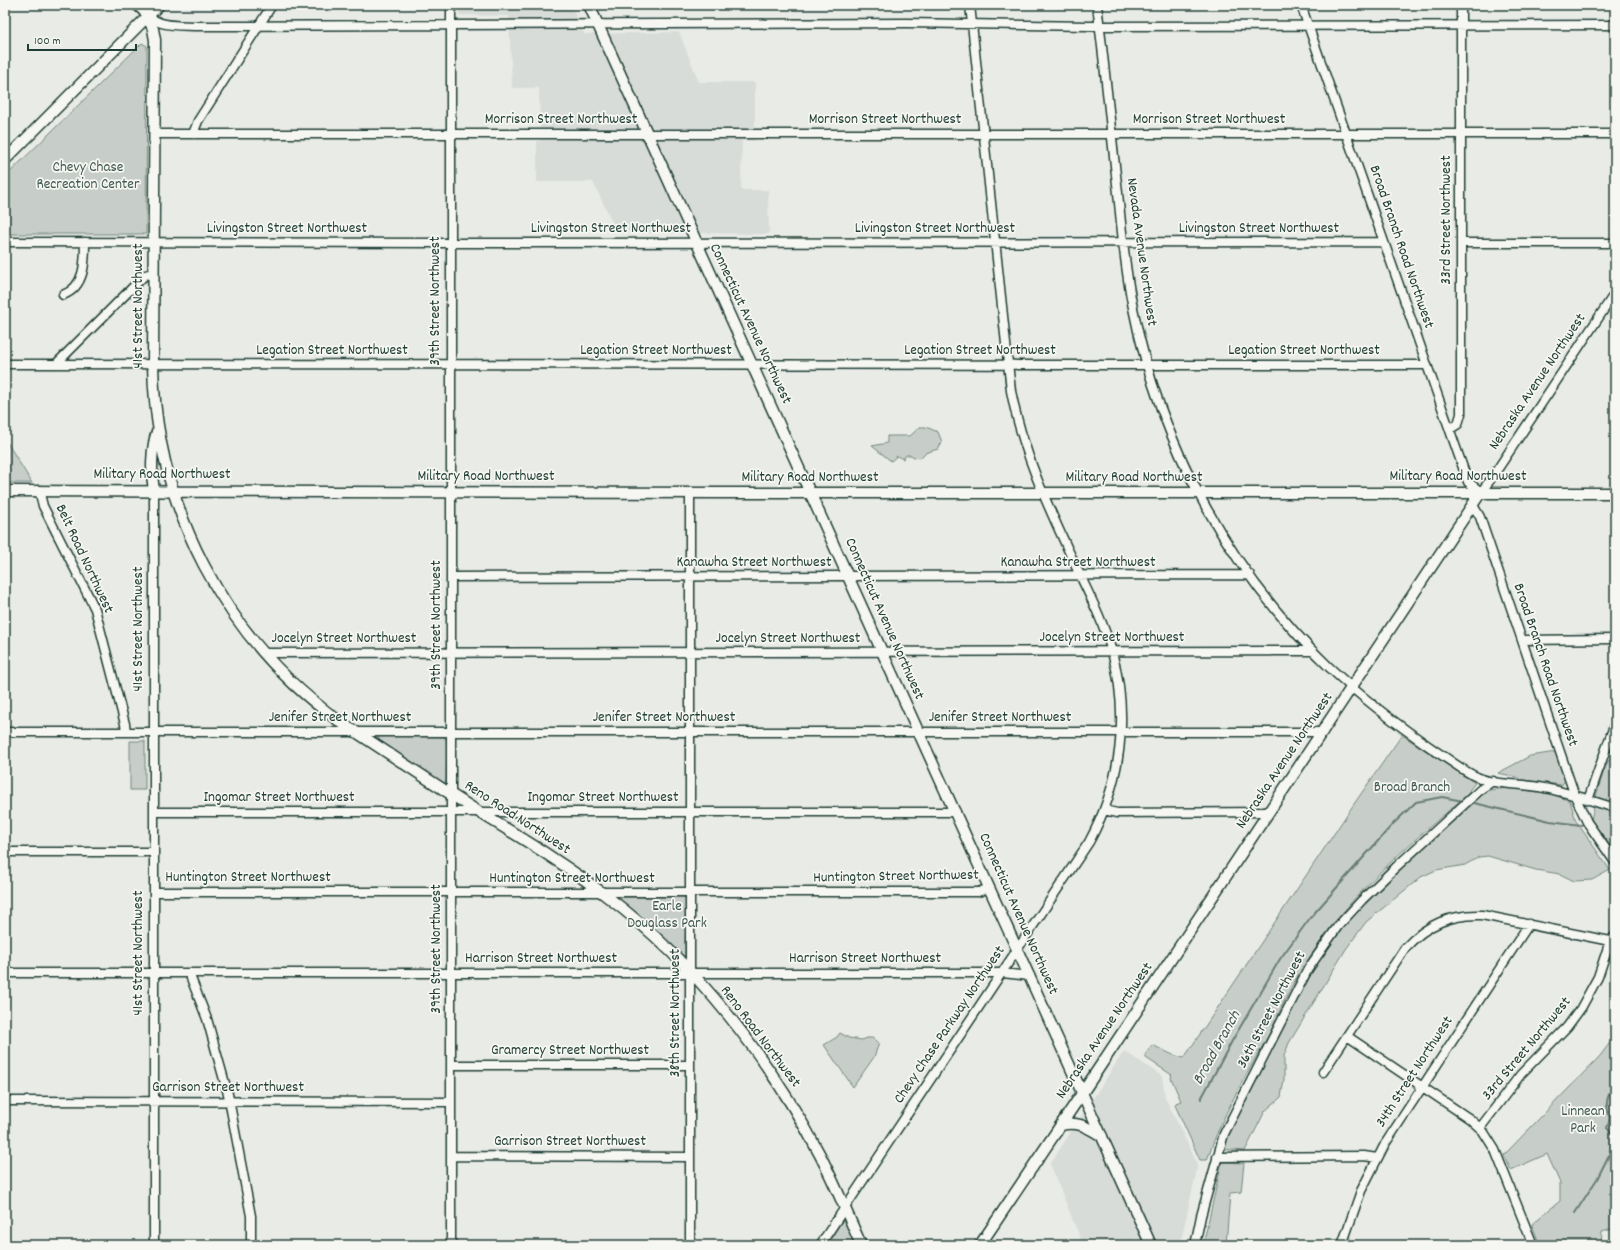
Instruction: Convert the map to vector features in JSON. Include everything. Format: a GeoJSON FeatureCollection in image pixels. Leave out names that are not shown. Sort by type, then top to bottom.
{"type":"FeatureCollection","features":[{"type":"Feature","properties":{"kind":"main road"},"geometry":{"type":"LineString","coordinates":[[5,160],[159,5]]}},
{"type":"Feature","properties":{"kind":"main road","name":"Connecticut Avenue Northwest"},"geometry":{"type":"LineString","coordinates":[[589,5],[1083,1092],[1151,1245]]}},
{"type":"Feature","properties":{"kind":"main road","name":"41st Street Northwest"},"geometry":{"type":"LineString","coordinates":[[147,16],[154,29],[155,37],[153,364],[154,400],[158,430],[153,444],[152,480],[154,491]]}},
{"type":"Feature","properties":{"kind":"main road","name":"Reno Road Northwest"},"geometry":{"type":"LineString","coordinates":[[158,430],[168,476],[188,532],[214,585],[238,621],[264,653],[285,676],[311,700],[333,717],[555,860],[600,892],[655,937],[690,973],[730,1018],[774,1078],[797,1113],[821,1156],[861,1245]]}},
{"type":"Feature","properties":{"kind":"main road"},"geometry":{"type":"LineString","coordinates":[[154,491],[168,476]]}},
{"type":"Feature","properties":{"kind":"main road","name":"Military Road Northwest"},"geometry":{"type":"LineString","coordinates":[[5,491],[173,490],[690,493],[1615,493]]}},
{"type":"Feature","properties":{"kind":"main road","name":"Nebraska Avenue Northwest"},"geometry":{"type":"LineString","coordinates":[[980,1245],[1323,732],[1481,492]]}},
{"type":"Feature","properties":{"kind":"main road"},"geometry":{"type":"LineString","coordinates":[[1061,1125],[1074,1123],[1080,1124],[1102,1136]]}},
{"type":"Feature","properties":{"kind":"street"},"geometry":{"type":"LineString","coordinates":[[136,5],[147,16],[165,25],[258,26],[914,23],[1100,26],[1615,25]]}},
{"type":"Feature","properties":{"kind":"street"},"geometry":{"type":"LineString","coordinates":[[194,134],[198,121],[272,5]]}},
{"type":"Feature","properties":{"kind":"street","name":"39th Street Northwest"},"geometry":{"type":"LineString","coordinates":[[451,5],[451,1245]]}},
{"type":"Feature","properties":{"kind":"street","name":"Chevy Chase Parkway Northwest"},"geometry":{"type":"LineString","coordinates":[[820,1245],[1084,849],[1104,810],[1116,772],[1122,732],[1120,688],[1112,652],[1081,576],[1031,463],[1019,428],[1011,391],[970,5]]}},
{"type":"Feature","properties":{"kind":"street","name":"Nevada Avenue Northwest"},"geometry":{"type":"LineString","coordinates":[[1097,5],[1123,243],[1133,309],[1147,365],[1169,430],[1199,493],[1220,530],[1250,575],[1283,618],[1313,651],[1351,688],[1402,728],[1461,768],[1477,777],[1494,781],[1542,787],[1575,796]]}},
{"type":"Feature","properties":{"kind":"street","name":"Broad Branch Road Northwest"},"geometry":{"type":"LineString","coordinates":[[1302,5],[1468,482],[1481,492]]}},
{"type":"Feature","properties":{"kind":"street","name":"33rd Street Northwest"},"geometry":{"type":"LineString","coordinates":[[1450,429],[1458,424],[1462,414],[1462,5]]}},
{"type":"Feature","properties":{"kind":"street","name":"Morrison Street Northwest"},"geometry":{"type":"LineString","coordinates":[[154,134],[1615,134]]}},
{"type":"Feature","properties":{"kind":"street","name":"Livingston Street Northwest"},"geometry":{"type":"LineString","coordinates":[[5,242],[1384,242]]}},
{"type":"Feature","properties":{"kind":"street"},"geometry":{"type":"LineString","coordinates":[[63,295],[72,291],[81,279],[84,265],[85,242]]}},
{"type":"Feature","properties":{"kind":"street"},"geometry":{"type":"LineString","coordinates":[[1461,243],[1615,243]]}},
{"type":"Feature","properties":{"kind":"street"},"geometry":{"type":"LineString","coordinates":[[56,364],[145,275],[154,272]]}},
{"type":"Feature","properties":{"kind":"street","name":"Nebraska Avenue Northwest"},"geometry":{"type":"LineString","coordinates":[[1481,492],[1615,293]]}},
{"type":"Feature","properties":{"kind":"street","name":"Legation Street Northwest"},"geometry":{"type":"LineString","coordinates":[[5,364],[1427,365]]}},
{"type":"Feature","properties":{"kind":"street","name":"Belt Road Northwest"},"geometry":{"type":"LineString","coordinates":[[39,490],[43,506],[95,610],[126,732]]}},
{"type":"Feature","properties":{"kind":"street","name":"41st Street Northwest"},"geometry":{"type":"LineString","coordinates":[[154,491],[154,1245]]}},
{"type":"Feature","properties":{"kind":"street","name":"38th Street Northwest"},"geometry":{"type":"LineString","coordinates":[[690,493],[690,1245]]}},
{"type":"Feature","properties":{"kind":"street","name":"Broad Branch Road Northwest"},"geometry":{"type":"LineString","coordinates":[[1473,505],[1480,518],[1575,796],[1587,822],[1615,862]]}},
{"type":"Feature","properties":{"kind":"street","name":"Kanawha Street Northwest"},"geometry":{"type":"LineString","coordinates":[[451,577],[1250,575]]}},
{"type":"Feature","properties":{"kind":"street"},"geometry":{"type":"LineString","coordinates":[[1522,640],[1615,638]]}},
{"type":"Feature","properties":{"kind":"street","name":"Jocelyn Street Northwest"},"geometry":{"type":"LineString","coordinates":[[264,653],[1313,651]]}},
{"type":"Feature","properties":{"kind":"street"},"geometry":{"type":"LineString","coordinates":[[1588,800],[1615,723]]}},
{"type":"Feature","properties":{"kind":"street","name":"Jenifer Street Northwest"},"geometry":{"type":"LineString","coordinates":[[5,732],[1323,732]]}},
{"type":"Feature","properties":{"kind":"street","name":"36th Street Northwest"},"geometry":{"type":"LineString","coordinates":[[1195,1245],[1200,1216],[1217,1156],[1227,1128],[1296,990],[1314,958],[1338,926],[1366,896],[1477,793],[1494,781]]}},
{"type":"Feature","properties":{"kind":"street"},"geometry":{"type":"LineString","coordinates":[[1575,796],[1615,808]]}},
{"type":"Feature","properties":{"kind":"street"},"geometry":{"type":"LineString","coordinates":[[1104,810],[1117,813],[1269,812]]}},
{"type":"Feature","properties":{"kind":"street","name":"Ingomar Street Northwest"},"geometry":{"type":"LineString","coordinates":[[154,812],[956,812]]}},
{"type":"Feature","properties":{"kind":"street"},"geometry":{"type":"LineString","coordinates":[[5,852],[154,852]]}},
{"type":"Feature","properties":{"kind":"street","name":"Huntington Street Northwest"},"geometry":{"type":"LineString","coordinates":[[154,892],[978,892],[990,888]]}},
{"type":"Feature","properties":{"kind":"street"},"geometry":{"type":"LineString","coordinates":[[1323,1072],[1403,952],[1414,939],[1430,927],[1450,918],[1482,915],[1612,938]]}},
{"type":"Feature","properties":{"kind":"street","name":"34th Street Northwest"},"geometry":{"type":"LineString","coordinates":[[1342,1245],[1358,1200],[1377,1158],[1422,1086],[1529,924]]}},
{"type":"Feature","properties":{"kind":"street","name":"33rd Street Northwest"},"geometry":{"type":"LineString","coordinates":[[1480,1128],[1520,1074],[1567,1026],[1581,1008],[1598,977],[1612,938]]}},
{"type":"Feature","properties":{"kind":"street","name":"Harrison Street Northwest"},"geometry":{"type":"LineString","coordinates":[[5,973],[1002,973],[1030,976]]}},
{"type":"Feature","properties":{"kind":"street"},"geometry":{"type":"LineString","coordinates":[[189,973],[209,1026],[230,1101],[251,1216],[251,1245]]}},
{"type":"Feature","properties":{"kind":"street"},"geometry":{"type":"LineString","coordinates":[[1347,1036],[1469,1118],[1480,1128],[1495,1150],[1534,1245]]}},
{"type":"Feature","properties":{"kind":"street","name":"Gramercy Street Northwest"},"geometry":{"type":"LineString","coordinates":[[451,1065],[690,1065]]}},
{"type":"Feature","properties":{"kind":"street","name":"Garrison Street Northwest"},"geometry":{"type":"LineString","coordinates":[[5,1101],[451,1102]]}},
{"type":"Feature","properties":{"kind":"street","name":"Garrison Street Northwest"},"geometry":{"type":"LineString","coordinates":[[451,1156],[690,1157]]}},
{"type":"Feature","properties":{"kind":"street"},"geometry":{"type":"LineString","coordinates":[[1217,1156],[1364,1156],[1377,1158]]}},
{"type":"Feature","properties":{"kind":"shaded area"},"geometry":{"type":"Polygon","coordinates":[[[459,5],[571,5],[584,34],[679,32],[699,82],[755,82],[755,141],[742,141],[741,190],[768,190],[769,234],[617,232],[593,182],[537,182],[537,141],[540,141],[539,88],[512,88],[509,16],[459,15],[459,5]]]}},
{"type":"Feature","properties":{"kind":"shaded area"},"geometry":{"type":"Polygon","coordinates":[[[1124,1051],[1162,1076],[1165,1097],[1198,1165],[1181,1241],[1134,1239],[1136,1245],[1083,1245],[1050,1164],[1124,1051]]]}},
{"type":"Feature","properties":{"kind":"green space","name":"Chevy Chase Recreation Center"},"geometry":{"type":"Polygon","coordinates":[[[142,43],[147,46],[146,234],[5,234],[5,177],[142,43]]]}},
{"type":"Feature","properties":{"kind":"green space"},"geometry":{"type":"Polygon","coordinates":[[[920,427],[926,427],[938,432],[942,442],[938,449],[925,453],[920,458],[906,455],[903,459],[897,456],[891,461],[872,446],[887,443],[887,436],[910,436],[920,427]]]}},
{"type":"Feature","properties":{"kind":"green space"},"geometry":{"type":"Polygon","coordinates":[[[5,439],[32,483],[5,483],[5,439]]]}},
{"type":"Feature","properties":{"kind":"green space","name":"Broad Branch"},"geometry":{"type":"Polygon","coordinates":[[[1402,735],[1475,783],[1470,789],[1469,793],[1408,846],[1369,883],[1334,923],[1304,966],[1291,988],[1269,1034],[1219,1128],[1207,1160],[1200,1160],[1175,1105],[1181,1101],[1171,1078],[1172,1075],[1146,1058],[1145,1055],[1152,1045],[1173,1055],[1184,1058],[1402,735]]]}},
{"type":"Feature","properties":{"kind":"green space"},"geometry":{"type":"Polygon","coordinates":[[[380,736],[444,737],[447,741],[446,782],[442,783],[377,740],[380,736]]]}},
{"type":"Feature","properties":{"kind":"green space"},"geometry":{"type":"Polygon","coordinates":[[[130,741],[145,741],[145,790],[130,790],[130,741]]]}},
{"type":"Feature","properties":{"kind":"green space"},"geometry":{"type":"Polygon","coordinates":[[[1556,752],[1565,780],[1562,785],[1521,780],[1517,777],[1498,773],[1530,756],[1556,752]]]}},
{"type":"Feature","properties":{"kind":"green space"},"geometry":{"type":"Polygon","coordinates":[[[1615,753],[1615,805],[1600,800],[1596,796],[1608,761],[1615,753]]]}},
{"type":"Feature","properties":{"kind":"green space","name":"Broad Branch"},"geometry":{"type":"Polygon","coordinates":[[[1510,788],[1552,794],[1570,801],[1576,821],[1610,870],[1592,880],[1574,881],[1560,874],[1536,870],[1488,856],[1479,857],[1465,865],[1436,870],[1421,877],[1366,922],[1346,949],[1289,1043],[1284,1056],[1284,1079],[1281,1097],[1265,1111],[1245,1151],[1221,1149],[1287,1014],[1337,932],[1363,904],[1488,790],[1510,788]]]}},
{"type":"Feature","properties":{"kind":"green space"},"geometry":{"type":"Polygon","coordinates":[[[1594,806],[1602,807],[1615,812],[1615,852],[1591,820],[1594,806]]]}},
{"type":"Feature","properties":{"kind":"green space","name":"Earle Douglass Park"},"geometry":{"type":"Polygon","coordinates":[[[622,897],[684,897],[686,900],[685,956],[681,956],[621,902],[620,900],[622,897]]]}},
{"type":"Feature","properties":{"kind":"green space"},"geometry":{"type":"Polygon","coordinates":[[[840,1033],[849,1038],[862,1040],[872,1038],[879,1043],[874,1057],[853,1087],[824,1045],[837,1037],[840,1033]]]}},
{"type":"Feature","properties":{"kind":"green space","name":"Linnean Park"},"geometry":{"type":"Polygon","coordinates":[[[1615,1036],[1615,1228],[1602,1232],[1601,1245],[1540,1245],[1532,1225],[1560,1201],[1560,1183],[1547,1154],[1511,1170],[1504,1155],[1600,1056],[1615,1036]]]}},
{"type":"Feature","properties":{"kind":"green space"},"geometry":{"type":"Polygon","coordinates":[[[1222,1162],[1244,1163],[1241,1192],[1230,1193],[1226,1245],[1203,1245],[1222,1162]]]}},
{"type":"Feature","properties":{"kind":"green space"},"geometry":{"type":"Polygon","coordinates":[[[842,1221],[845,1221],[856,1245],[827,1245],[842,1221]]]}},
{"type":"Feature","properties":{"kind":"waterway","name":"Broad Branch"},"geometry":{"type":"LineString","coordinates":[[1201,1099],[1232,1041],[1280,959],[1310,918],[1393,824],[1416,802],[1442,797],[1463,801]]}},
{"type":"Feature","properties":{"kind":"waterway","name":"Broad Branch"},"geometry":{"type":"LineString","coordinates":[[1470,802],[1550,821],[1581,825]]}},
{"type":"Feature","properties":{"kind":"waterway"},"geometry":{"type":"LineString","coordinates":[[1575,1213],[1597,1179],[1613,1147],[1613,1134],[1607,1128],[1609,1118],[1607,1100],[1615,1084]]}}]}
